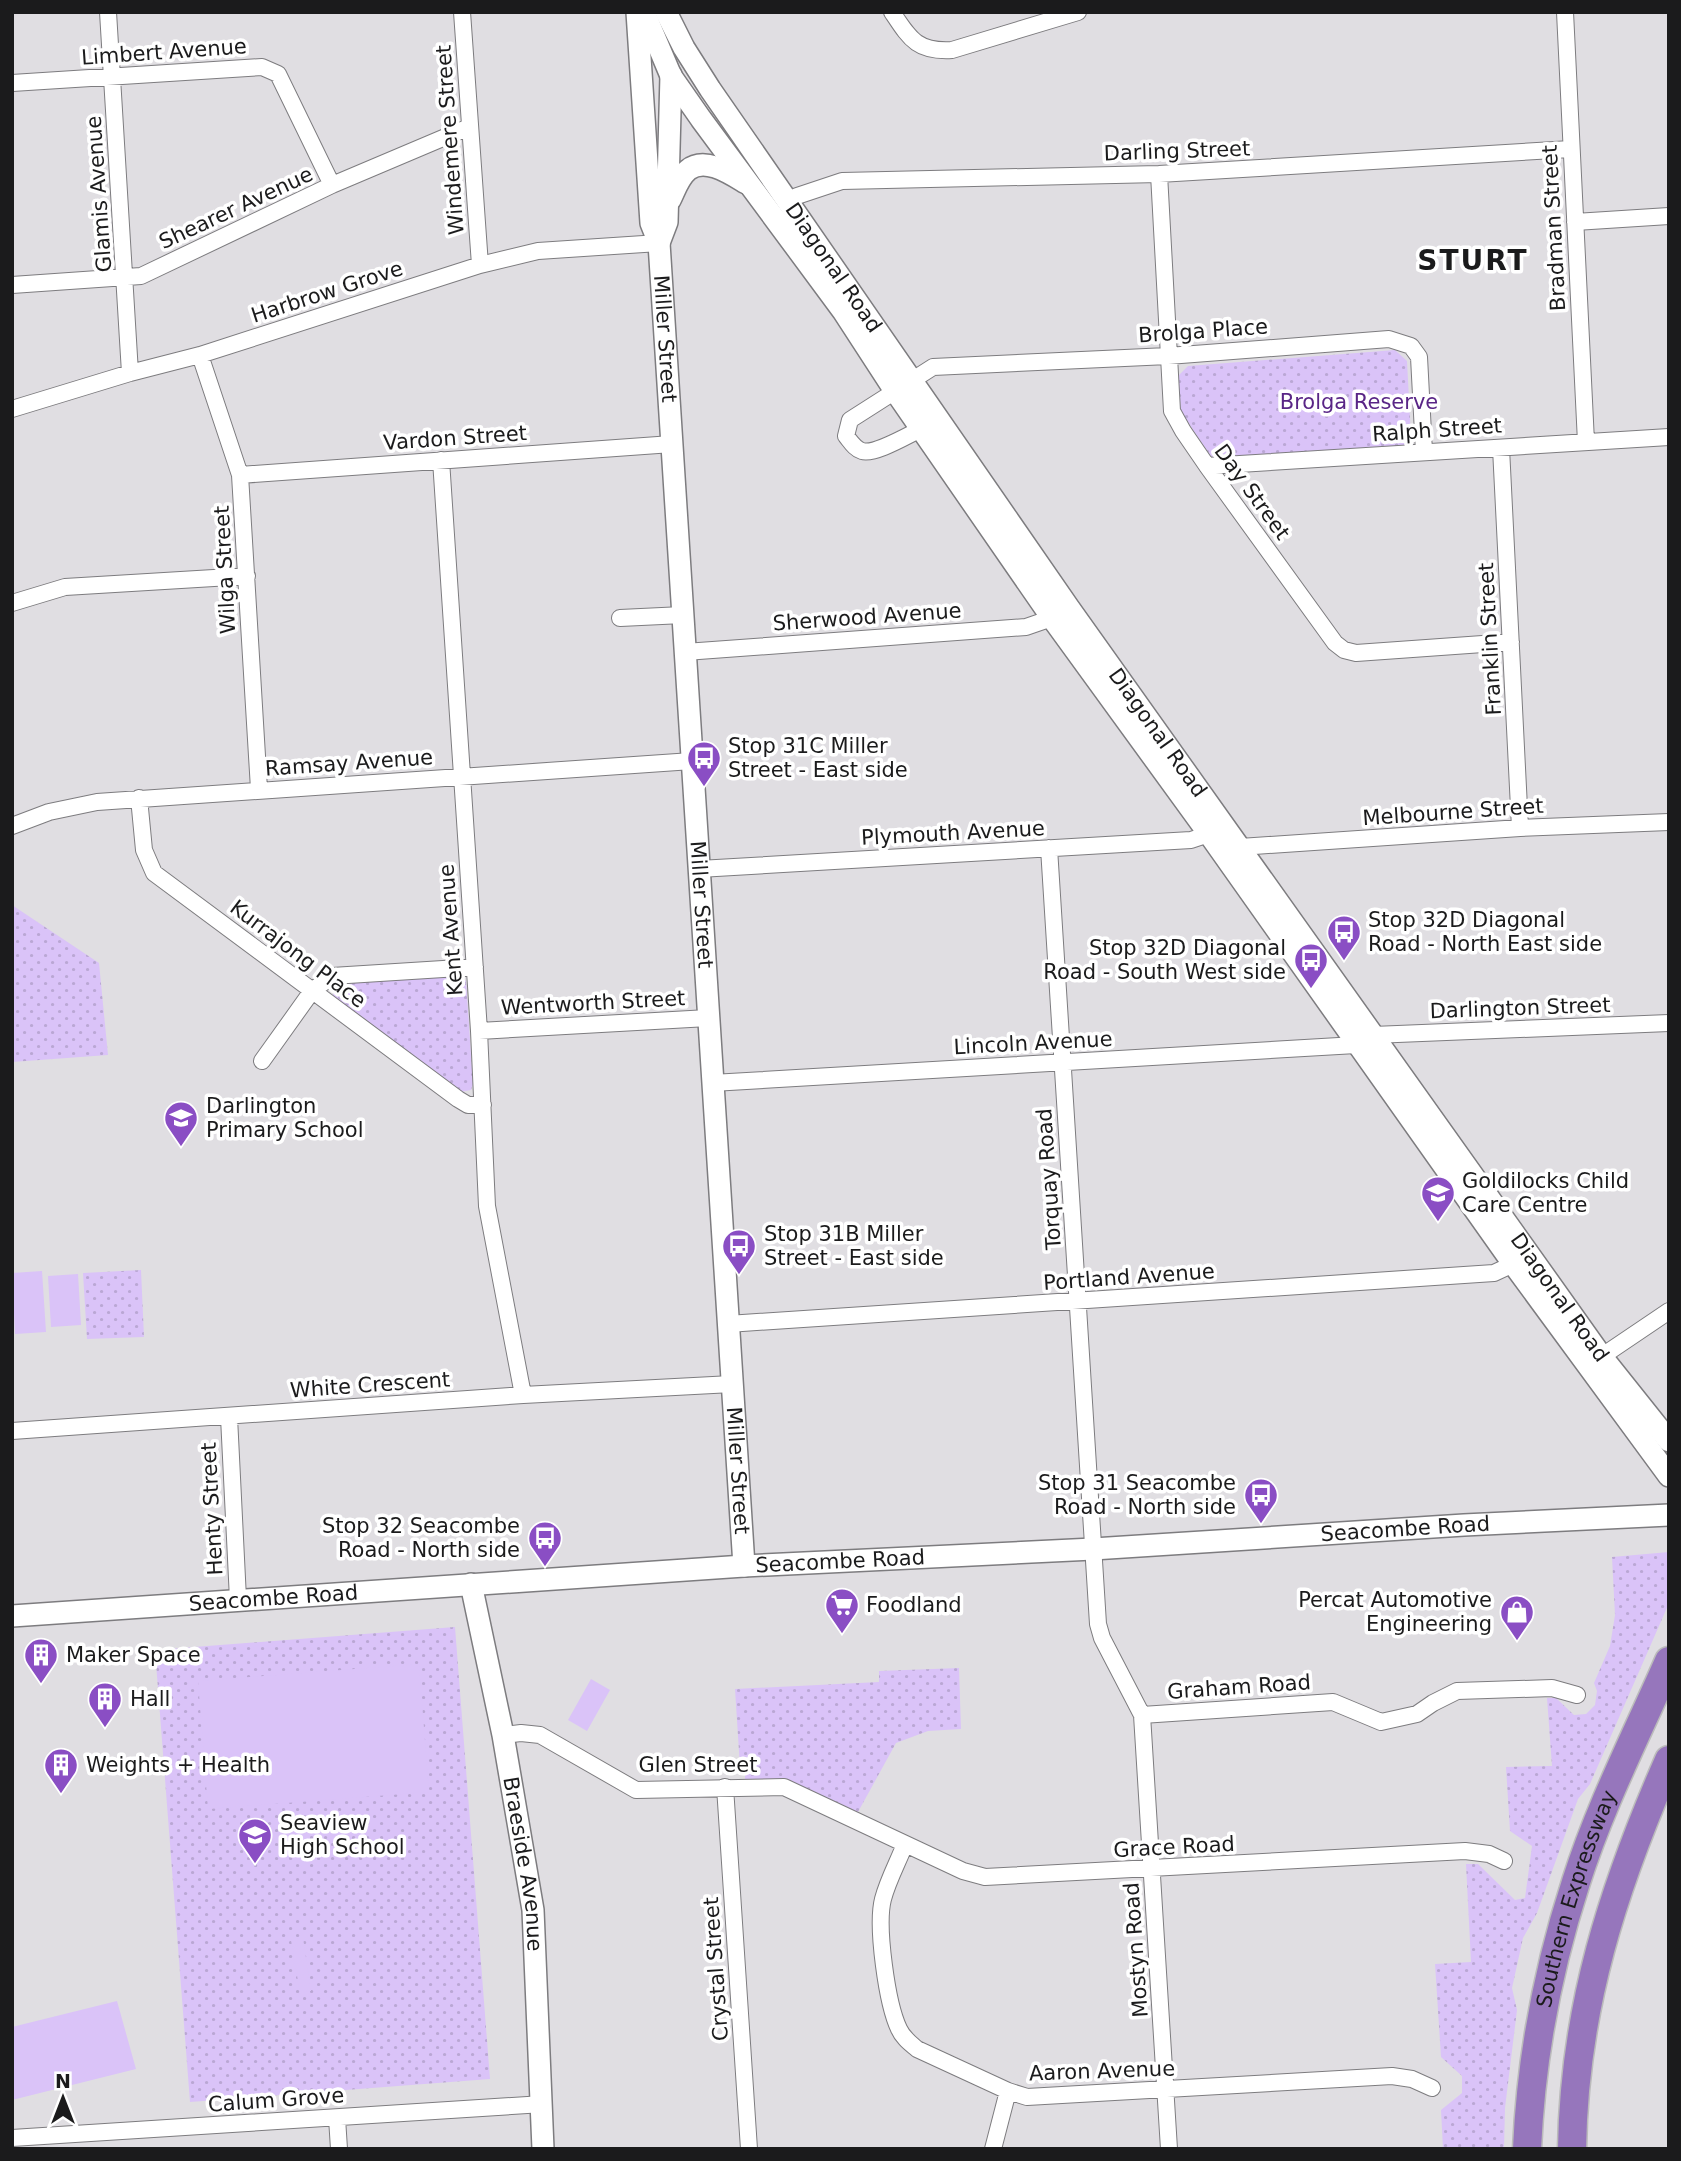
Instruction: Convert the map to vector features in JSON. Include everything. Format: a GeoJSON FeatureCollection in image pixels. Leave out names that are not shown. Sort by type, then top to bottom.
{"type":"FeatureCollection","features":[{"type":"Feature","properties":{"kind":"highway","name":"Southern Expressway"},"geometry":{"type":"LineString","coordinates":[[1527,2149],[1528,2113],[1546,1992],[1576,1880],[1602,1812],[1669,1661]]}},
{"type":"Feature","properties":{"kind":"highway","name":"Southern Expressway"},"geometry":{"type":"LineString","coordinates":[[1572,2149],[1578,2051],[1600,1942],[1619,1881],[1669,1759]]}},
{"type":"Feature","properties":{"kind":"main road","name":"Miller Street"},"geometry":{"type":"LineString","coordinates":[[637,12],[652,223],[659,243],[744,1566]]}},
{"type":"Feature","properties":{"kind":"main road","name":"Diagonal Road"},"geometry":{"type":"LineString","coordinates":[[644,12],[671,76],[843,311],[902,386],[921,429],[1060,613],[1232,851],[1595,1361],[1669,1476]]}},
{"type":"Feature","properties":{"kind":"main road","name":"Miller Street"},"geometry":{"type":"LineString","coordinates":[[659,243],[667,222],[669,204],[671,76],[665,12]]}},
{"type":"Feature","properties":{"kind":"main road","name":"Diagonal Road"},"geometry":{"type":"LineString","coordinates":[[665,12],[696,68],[789,202],[902,386],[1209,834],[1232,851]]}},
{"type":"Feature","properties":{"kind":"main road"},"geometry":{"type":"LineString","coordinates":[[669,204],[688,170],[697,166],[726,172],[750,186]]}},
{"type":"Feature","properties":{"kind":"main road"},"geometry":{"type":"LineString","coordinates":[[771,214],[789,202]]}},
{"type":"Feature","properties":{"kind":"main road","name":"Diagonal Road"},"geometry":{"type":"LineString","coordinates":[[1595,1361],[1669,1441]]}},
{"type":"Feature","properties":{"kind":"main road","name":"Seacombe Road"},"geometry":{"type":"LineString","coordinates":[[12,1616],[744,1566],[1093,1549],[1669,1515]]}},
{"type":"Feature","properties":{"kind":"main road","name":"Braeside Avenue"},"geometry":{"type":"LineString","coordinates":[[471,1584],[503,1735],[533,1910],[543,2149]]}},
{"type":"Feature","properties":{"kind":"street","name":"Glamis Avenue"},"geometry":{"type":"LineString","coordinates":[[108,12],[130,373]]}},
{"type":"Feature","properties":{"kind":"street","name":"Windemere Street"},"geometry":{"type":"LineString","coordinates":[[462,12],[480,265]]}},
{"type":"Feature","properties":{"kind":"street"},"geometry":{"type":"LineString","coordinates":[[892,12],[908,37],[933,51],[951,50],[1078,12]]}},
{"type":"Feature","properties":{"kind":"street","name":"Bradman Street"},"geometry":{"type":"LineString","coordinates":[[1565,12],[1586,442]]}},
{"type":"Feature","properties":{"kind":"street","name":"Limbert Avenue"},"geometry":{"type":"LineString","coordinates":[[12,83],[262,67],[278,74],[332,186]]}},
{"type":"Feature","properties":{"kind":"street","name":"Shearer Avenue"},"geometry":{"type":"LineString","coordinates":[[12,285],[141,276],[332,186],[469,127]]}},
{"type":"Feature","properties":{"kind":"street","name":"Darling Street"},"geometry":{"type":"LineString","coordinates":[[789,202],[797,196],[842,181],[1159,174],[1572,149]]}},
{"type":"Feature","properties":{"kind":"street","name":"Day Street"},"geometry":{"type":"LineString","coordinates":[[1159,174],[1172,411],[1207,466],[1335,643],[1344,650],[1356,653],[1511,642]]}},
{"type":"Feature","properties":{"kind":"street"},"geometry":{"type":"LineString","coordinates":[[1574,222],[1669,216]]}},
{"type":"Feature","properties":{"kind":"street","name":"Harbrow Grove"},"geometry":{"type":"LineString","coordinates":[[12,410],[130,373],[200,355],[480,265],[538,251],[659,243]]}},
{"type":"Feature","properties":{"kind":"street","name":"Brolga Place"},"geometry":{"type":"LineString","coordinates":[[902,386],[933,367],[1168,356],[1389,339],[1411,346],[1419,357],[1424,452]]}},
{"type":"Feature","properties":{"kind":"street","name":"Wilga Street"},"geometry":{"type":"LineString","coordinates":[[200,355],[240,475],[259,789]]}},
{"type":"Feature","properties":{"kind":"street"},"geometry":{"type":"LineString","coordinates":[[902,386],[850,420],[846,436],[862,451],[872,452],[921,429]]}},
{"type":"Feature","properties":{"kind":"street","name":"Ralph Street"},"geometry":{"type":"LineString","coordinates":[[1207,466],[1669,437]]}},
{"type":"Feature","properties":{"kind":"street","name":"Vardon Street"},"geometry":{"type":"LineString","coordinates":[[240,475],[672,444]]}},
{"type":"Feature","properties":{"kind":"street","name":"Franklin Street"},"geometry":{"type":"LineString","coordinates":[[1501,448],[1520,828]]}},
{"type":"Feature","properties":{"kind":"street","name":"Kent Avenue"},"geometry":{"type":"LineString","coordinates":[[441,460],[480,1031],[487,1206],[523,1395]]}},
{"type":"Feature","properties":{"kind":"street"},"geometry":{"type":"LineString","coordinates":[[12,603],[65,587],[247,576]]}},
{"type":"Feature","properties":{"kind":"street","name":"Sherwood Avenue"},"geometry":{"type":"LineString","coordinates":[[685,652],[1026,627],[1060,613]]}},
{"type":"Feature","properties":{"kind":"street"},"geometry":{"type":"LineString","coordinates":[[620,618],[683,615]]}},
{"type":"Feature","properties":{"kind":"street","name":"Ramsay Avenue"},"geometry":{"type":"LineString","coordinates":[[12,826],[49,812],[97,802],[692,761]]}},
{"type":"Feature","properties":{"kind":"street","name":"Kurrajong Place"},"geometry":{"type":"LineString","coordinates":[[139,798],[145,850],[154,873],[458,1100],[468,1105],[483,1105]]}},
{"type":"Feature","properties":{"kind":"street","name":"Melbourne Street"},"geometry":{"type":"LineString","coordinates":[[1232,851],[1520,828],[1669,822]]}},
{"type":"Feature","properties":{"kind":"street","name":"Plymouth Avenue"},"geometry":{"type":"LineString","coordinates":[[699,869],[1191,840],[1209,834]]}},
{"type":"Feature","properties":{"kind":"street","name":"Torquay Road"},"geometry":{"type":"LineString","coordinates":[[1049,848],[1093,1549]]}},
{"type":"Feature","properties":{"kind":"street"},"geometry":{"type":"LineString","coordinates":[[262,1061],[312,991],[324,980],[341,974],[475,967]]}},
{"type":"Feature","properties":{"kind":"street","name":"Wentworth Street"},"geometry":{"type":"LineString","coordinates":[[480,1031],[708,1018]]}},
{"type":"Feature","properties":{"kind":"street","name":"Darlington Street"},"geometry":{"type":"LineString","coordinates":[[1365,1040],[1669,1023]]}},
{"type":"Feature","properties":{"kind":"street","name":"Lincoln Avenue"},"geometry":{"type":"LineString","coordinates":[[712,1083],[1365,1040]]}},
{"type":"Feature","properties":{"kind":"street","name":"Portland Avenue"},"geometry":{"type":"LineString","coordinates":[[728,1324],[1494,1273],[1522,1260]]}},
{"type":"Feature","properties":{"kind":"street"},"geometry":{"type":"LineString","coordinates":[[1595,1361],[1669,1311]]}},
{"type":"Feature","properties":{"kind":"street","name":"White Crescent"},"geometry":{"type":"LineString","coordinates":[[12,1431],[523,1395],[732,1384]]}},
{"type":"Feature","properties":{"kind":"street","name":"Henty Street"},"geometry":{"type":"LineString","coordinates":[[229,1417],[238,1599]]}},
{"type":"Feature","properties":{"kind":"street","name":"Mostyn Road"},"geometry":{"type":"LineString","coordinates":[[1093,1549],[1098,1624],[1142,1715],[1169,2149]]}},
{"type":"Feature","properties":{"kind":"street","name":"Graham Road"},"geometry":{"type":"LineString","coordinates":[[1142,1715],[1333,1702],[1381,1722],[1417,1714],[1457,1691],[1552,1688],[1577,1695]]}},
{"type":"Feature","properties":{"kind":"street","name":"Glen Street"},"geometry":{"type":"LineString","coordinates":[[503,1735],[540,1735],[636,1790],[784,1787],[857,1820]]}},
{"type":"Feature","properties":{"kind":"street","name":"Crystal Street"},"geometry":{"type":"LineString","coordinates":[[725,1787],[749,2149]]}},
{"type":"Feature","properties":{"kind":"street","name":"Grace Road"},"geometry":{"type":"LineString","coordinates":[[857,1820],[963,1871],[985,1877],[1465,1851],[1489,1854],[1504,1861]]}},
{"type":"Feature","properties":{"kind":"street","name":"Aaron Avenue"},"geometry":{"type":"LineString","coordinates":[[905,1843],[887,1885],[880,1916],[889,1994],[899,2029],[906,2040],[917,2049],[1008,2091],[1027,2096],[1392,2076],[1412,2079],[1432,2088]]}},
{"type":"Feature","properties":{"kind":"street"},"geometry":{"type":"LineString","coordinates":[[993,2149],[1008,2091]]}},
{"type":"Feature","properties":{"kind":"street","name":"Calum Grove"},"geometry":{"type":"LineString","coordinates":[[12,2138],[542,2104]]}},
{"type":"Feature","properties":{"kind":"street"},"geometry":{"type":"LineString","coordinates":[[337,2118],[339,2149]]}},
{"type":"Feature","properties":{"kind":"green space","name":"Brolga Reserve"},"geometry":{"type":"Polygon","coordinates":[[[1395,350],[1407,361],[1411,438],[1406,449],[1216,459],[1210,455],[1181,412],[1178,376],[1188,366],[1395,350]]]}},
{"type":"Feature","properties":{"kind":"green space"},"geometry":{"type":"Polygon","coordinates":[[[12,905],[99,963],[108,1055],[12,1062],[12,905]]]}},
{"type":"Feature","properties":{"kind":"green space"},"geometry":{"type":"Polygon","coordinates":[[[456,974],[466,981],[473,1084],[471,1090],[460,1092],[333,996],[337,983],[456,974]]]}},
{"type":"Feature","properties":{"kind":"green space"},"geometry":{"type":"Polygon","coordinates":[[[141,1270],[144,1337],[87,1339],[83,1273],[141,1270]]]}},
{"type":"Feature","properties":{"kind":"green space"},"geometry":{"type":"Polygon","coordinates":[[[42,1271],[46,1332],[15,1334],[12,1273],[42,1271]]]}},
{"type":"Feature","properties":{"kind":"green space"},"geometry":{"type":"Polygon","coordinates":[[[78,1274],[81,1325],[51,1327],[48,1276],[78,1274]]]}},
{"type":"Feature","properties":{"kind":"green space"},"geometry":{"type":"Polygon","coordinates":[[[1669,1552],[1669,1603],[1590,1784],[1578,1799],[1537,1913],[1523,1938],[1512,1988],[1517,2010],[1505,2108],[1504,2149],[1443,2149],[1441,2110],[1462,2093],[1462,2076],[1441,2057],[1435,1964],[1471,1962],[1466,1864],[1478,1864],[1515,1900],[1525,1898],[1532,1846],[1510,1831],[1506,1767],[1552,1766],[1547,1698],[1556,1698],[1574,1715],[1586,1714],[1595,1705],[1597,1691],[1594,1683],[1610,1646],[1615,1615],[1612,1557],[1669,1552]]]}},
{"type":"Feature","properties":{"kind":"green space"},"geometry":{"type":"Polygon","coordinates":[[[455,1627],[490,2079],[190,2102],[155,1650],[455,1627]]]}},
{"type":"Feature","properties":{"kind":"green space"},"geometry":{"type":"Polygon","coordinates":[[[419,1664],[429,1792],[208,1809],[198,1681],[419,1664]]]}},
{"type":"Feature","properties":{"kind":"green space"},"geometry":{"type":"Polygon","coordinates":[[[959,1668],[961,1729],[928,1731],[896,1743],[858,1812],[782,1780],[745,1779],[745,1767],[740,1767],[735,1689],[879,1682],[879,1671],[959,1668]]]}},
{"type":"Feature","properties":{"kind":"green space"},"geometry":{"type":"Polygon","coordinates":[[[591,1679],[610,1690],[587,1731],[568,1720],[591,1679]]]}},
{"type":"Feature","properties":{"kind":"green space"},"geometry":{"type":"Polygon","coordinates":[[[303,1938],[311,1991],[300,1993],[291,1940],[303,1938]]]}},
{"type":"Feature","properties":{"kind":"green space"},"geometry":{"type":"Polygon","coordinates":[[[117,2001],[136,2069],[12,2100],[12,2027],[117,2001]]]}},
{"type":"Feature","properties":{"kind":"place","name":"Stop 31C Miller Street - East side"},"geometry":{"type":"Point","coordinates":[704,788]}},
{"type":"Feature","properties":{"kind":"place","name":"Stop 32D Diagonal Road - North East side"},"geometry":{"type":"Point","coordinates":[1344,962]}},
{"type":"Feature","properties":{"kind":"place","name":"Stop 32D Diagonal Road - South West side"},"geometry":{"type":"Point","coordinates":[1311,990]}},
{"type":"Feature","properties":{"kind":"place","name":"Darlington Primary School"},"geometry":{"type":"Point","coordinates":[181,1148]}},
{"type":"Feature","properties":{"kind":"place","name":"Goldilocks Child Care Centre"},"geometry":{"type":"Point","coordinates":[1438,1223]}},
{"type":"Feature","properties":{"kind":"place","name":"Stop 31B Miller Street - East side"},"geometry":{"type":"Point","coordinates":[739,1276]}},
{"type":"Feature","properties":{"kind":"place","name":"Stop 31 Seacombe Road - North side"},"geometry":{"type":"Point","coordinates":[1261,1525]}},
{"type":"Feature","properties":{"kind":"place","name":"Stop 32 Seacombe Road - North side"},"geometry":{"type":"Point","coordinates":[545,1568]}},
{"type":"Feature","properties":{"kind":"place","name":"Foodland"},"geometry":{"type":"Point","coordinates":[842,1635]}},
{"type":"Feature","properties":{"kind":"place","name":"Percat Automotive Engineering"},"geometry":{"type":"Point","coordinates":[1517,1642]}},
{"type":"Feature","properties":{"kind":"place","name":"Maker Space"},"geometry":{"type":"Point","coordinates":[41,1685]}},
{"type":"Feature","properties":{"kind":"place","name":"Hall"},"geometry":{"type":"Point","coordinates":[105,1729]}},
{"type":"Feature","properties":{"kind":"place","name":"Weights + Health"},"geometry":{"type":"Point","coordinates":[61,1795]}},
{"type":"Feature","properties":{"kind":"place","name":"Seaview High School"},"geometry":{"type":"Point","coordinates":[255,1865]}},
{"type":"Feature","properties":{"kind":"district","name":"STURT"},"geometry":{"type":"Point","coordinates":[1473,260]}}]}
